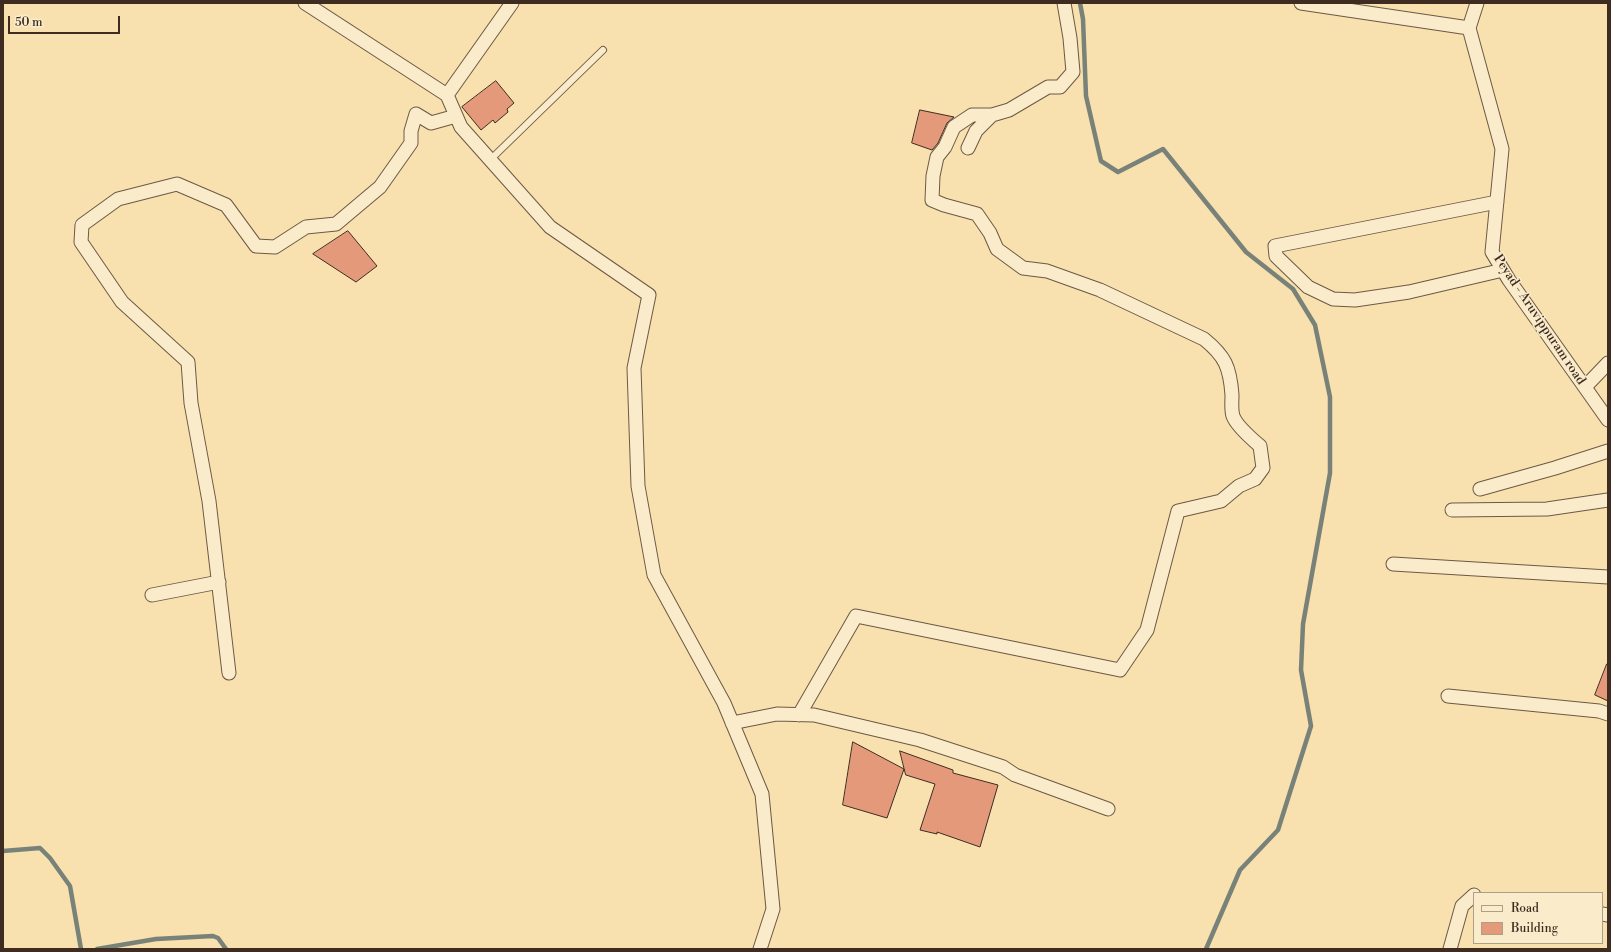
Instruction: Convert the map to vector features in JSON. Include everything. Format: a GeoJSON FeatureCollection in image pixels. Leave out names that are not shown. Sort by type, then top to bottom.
{"type":"FeatureCollection","features":[{"type":"Feature","properties":{"kind":"street"},"geometry":{"type":"LineString","coordinates":[[305,3],[447,95],[461,127],[550,227],[649,294],[634,368],[638,486],[654,575],[724,703],[762,794],[773,909],[760,949]]}},
{"type":"Feature","properties":{"kind":"street"},"geometry":{"type":"LineString","coordinates":[[447,95],[512,3]]}},
{"type":"Feature","properties":{"kind":"street"},"geometry":{"type":"LineString","coordinates":[[799,715],[856,616],[1120,670],[1147,630],[1178,511],[1221,501],[1239,486],[1255,479],[1262,468],[1260,446],[1252,440],[1233,417],[1231,379],[1227,366],[1219,351],[1204,339],[1100,290],[1047,271],[1023,268],[997,249],[990,233],[977,214],[944,205],[932,200],[933,176],[937,157],[945,147],[954,127],[972,116],[992,115],[1020,105],[1048,87],[1060,87],[1073,72],[1070,38],[1064,3]]}},
{"type":"Feature","properties":{"kind":"street"},"geometry":{"type":"LineString","coordinates":[[1301,3],[1469,28],[1477,3]]}},
{"type":"Feature","properties":{"kind":"street","name":"Peyad - Aruvippuram road"},"geometry":{"type":"LineString","coordinates":[[1469,28],[1502,149],[1492,252],[1608,420]]}},
{"type":"Feature","properties":{"kind":"street"},"geometry":{"type":"LineString","coordinates":[[229,673],[209,501],[190,403],[188,362],[122,302],[81,242],[82,225],[118,199],[177,184],[226,205],[256,246],[275,247],[306,227],[336,224],[380,187],[411,143],[411,131],[416,114],[431,122],[456,116]]}},
{"type":"Feature","properties":{"kind":"street"},"geometry":{"type":"LineString","coordinates":[[968,148],[976,131],[992,115]]}},
{"type":"Feature","properties":{"kind":"street"},"geometry":{"type":"LineString","coordinates":[[1497,202],[1275,246],[1276,256],[1308,287],[1333,300],[1355,300],[1409,292],[1503,270]]}},
{"type":"Feature","properties":{"kind":"street"},"geometry":{"type":"LineString","coordinates":[[1585,387],[1608,364]]}},
{"type":"Feature","properties":{"kind":"street"},"geometry":{"type":"LineString","coordinates":[[1480,489],[1555,468],[1608,451]]}},
{"type":"Feature","properties":{"kind":"street"},"geometry":{"type":"LineString","coordinates":[[1452,510],[1547,509],[1608,500]]}},
{"type":"Feature","properties":{"kind":"street"},"geometry":{"type":"LineString","coordinates":[[1393,564],[1608,577]]}},
{"type":"Feature","properties":{"kind":"street"},"geometry":{"type":"LineString","coordinates":[[152,595],[219,582]]}},
{"type":"Feature","properties":{"kind":"street"},"geometry":{"type":"LineString","coordinates":[[1448,696],[1599,711],[1608,714]]}},
{"type":"Feature","properties":{"kind":"street"},"geometry":{"type":"LineString","coordinates":[[732,723],[777,714],[814,715],[920,740],[1003,767],[1015,774],[1108,809]]}},
{"type":"Feature","properties":{"kind":"street"},"geometry":{"type":"LineString","coordinates":[[1450,949],[1462,906],[1473,896]]}},
{"type":"Feature","properties":{"kind":"lane"},"geometry":{"type":"LineString","coordinates":[[490,160],[603,50]]}},
{"type":"Feature","properties":{"kind":"building"},"geometry":{"type":"Polygon","coordinates":[[[496,81],[514,103],[507,109],[508,112],[495,123],[493,120],[481,130],[462,107],[496,81]]]}},
{"type":"Feature","properties":{"kind":"building"},"geometry":{"type":"Polygon","coordinates":[[[920,110],[954,117],[947,123],[938,143],[932,150],[912,143],[920,110]]]}},
{"type":"Feature","properties":{"kind":"building"},"geometry":{"type":"Polygon","coordinates":[[[348,231],[377,266],[356,282],[313,254],[348,231]]]}},
{"type":"Feature","properties":{"kind":"building"},"geometry":{"type":"Polygon","coordinates":[[[1608,664],[1608,701],[1595,695],[1608,664]]]}},
{"type":"Feature","properties":{"kind":"building"},"geometry":{"type":"Polygon","coordinates":[[[853,742],[904,769],[887,818],[843,805],[853,742]]]}},
{"type":"Feature","properties":{"kind":"building"},"geometry":{"type":"Polygon","coordinates":[[[900,751],[953,770],[953,773],[998,785],[980,847],[937,832],[937,834],[920,830],[935,784],[906,775],[900,751]]]}},
{"type":"Feature","properties":{"kind":"waterway"},"geometry":{"type":"LineString","coordinates":[[1080,3],[1083,19],[1086,96],[1101,161],[1118,172],[1163,149],[1246,252],[1293,289],[1315,325],[1330,397],[1330,473],[1303,624],[1301,670],[1311,726],[1278,830],[1240,870],[1206,949]]}},
{"type":"Feature","properties":{"kind":"waterway"},"geometry":{"type":"LineString","coordinates":[[3,851],[40,848],[50,858],[70,886],[81,949]]}},
{"type":"Feature","properties":{"kind":"waterway"},"geometry":{"type":"LineString","coordinates":[[97,949],[156,939],[213,936],[218,938],[226,949]]}}]}
